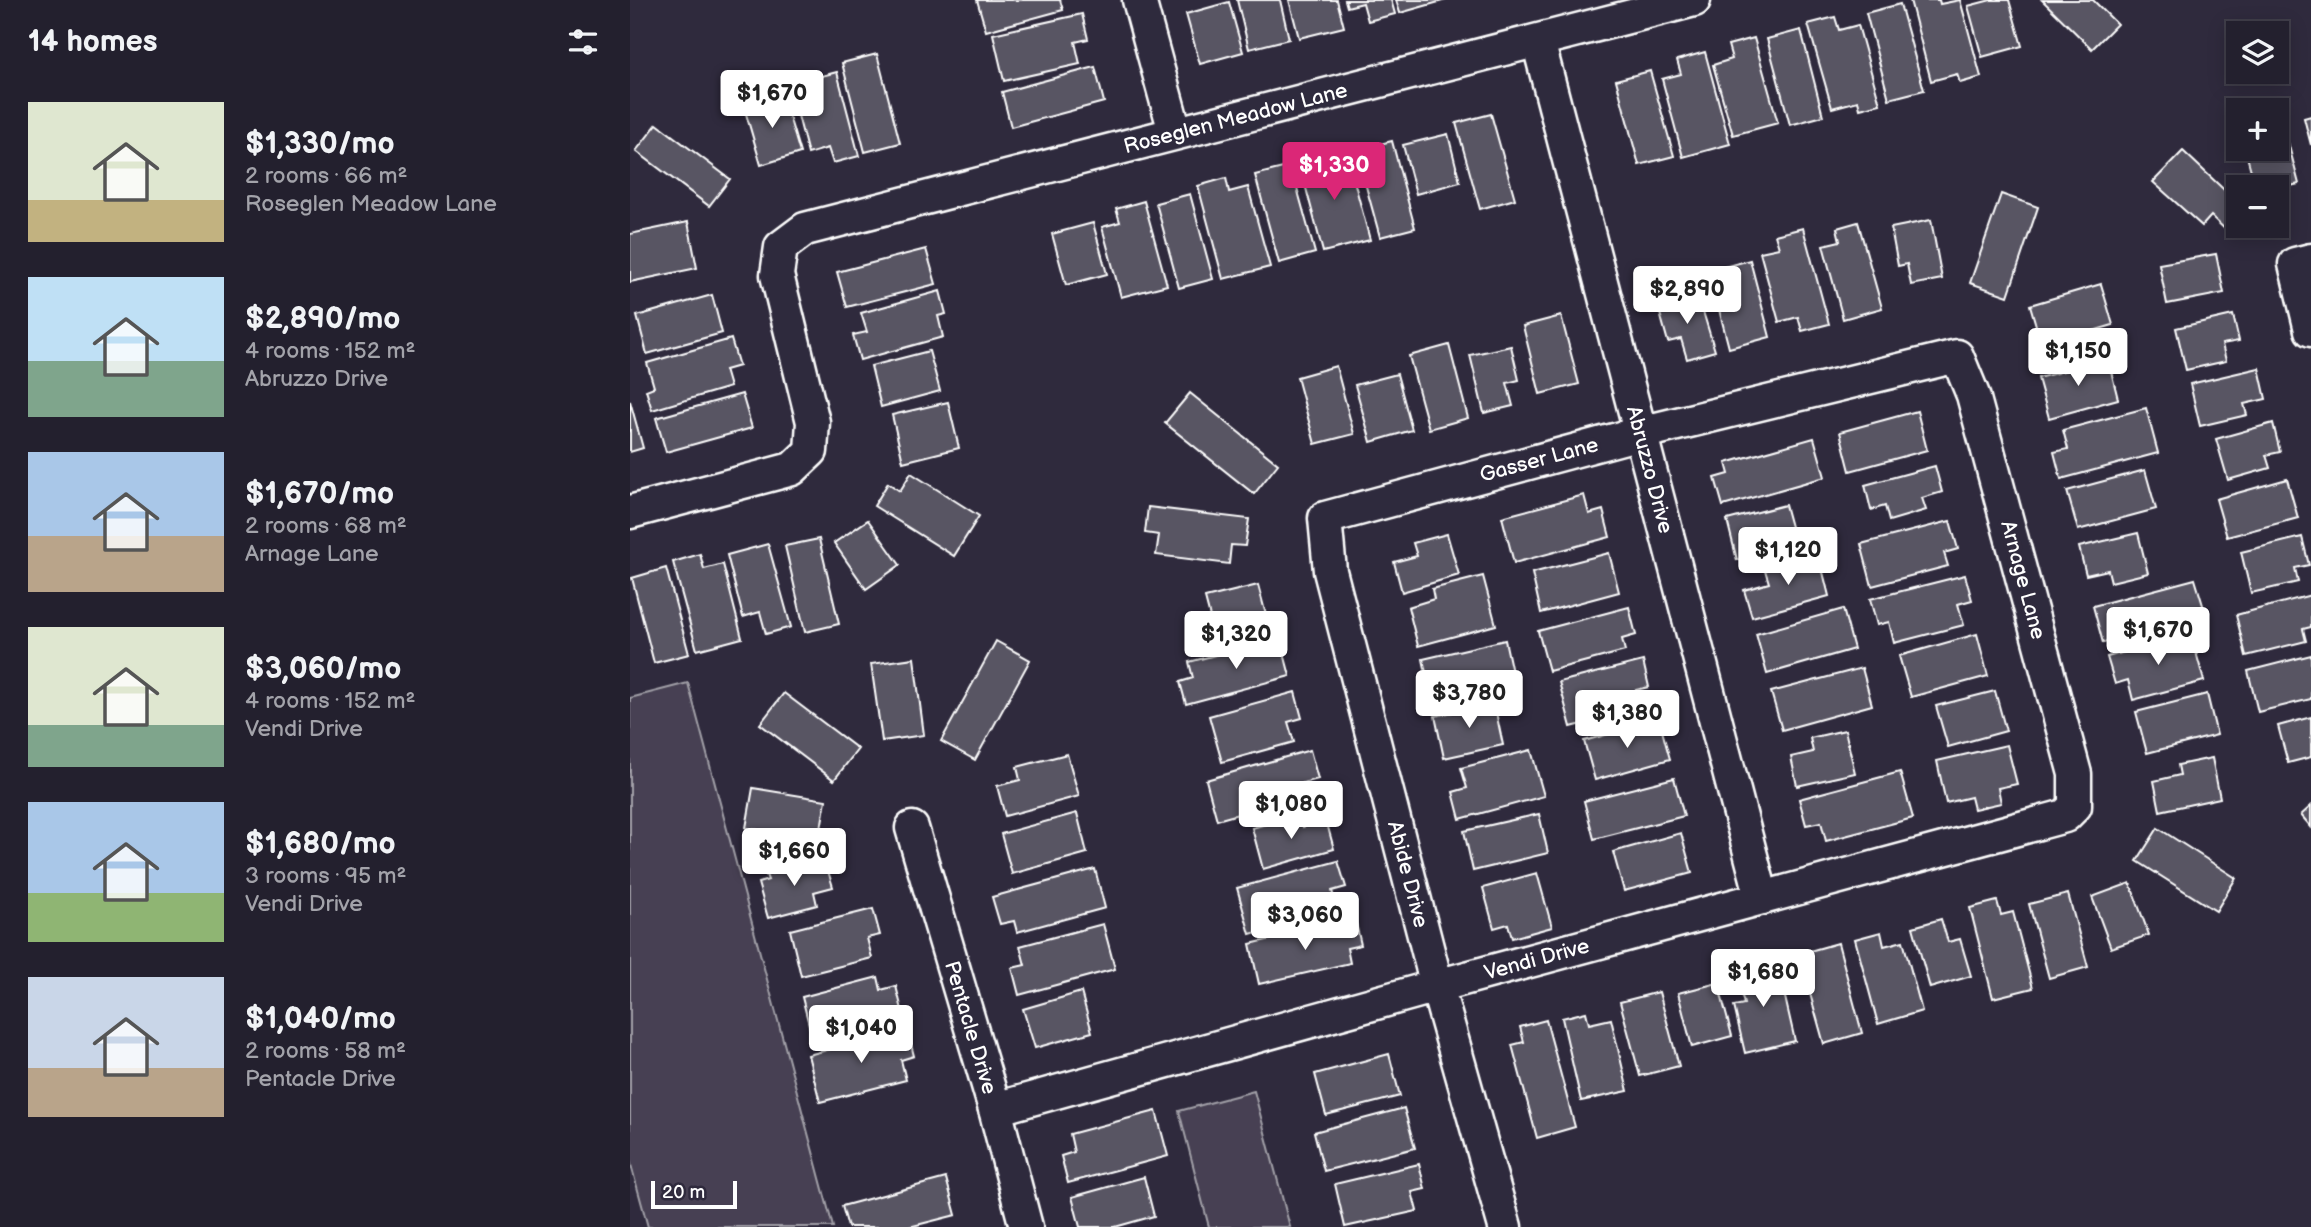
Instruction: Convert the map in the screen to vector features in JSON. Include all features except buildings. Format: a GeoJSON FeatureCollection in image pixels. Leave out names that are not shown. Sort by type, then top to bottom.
{"type":"FeatureCollection","features":[{"type":"Feature","properties":{"kind":"street"},"geometry":{"type":"LineString","coordinates":[[1139,0],[1175,132]]}},
{"type":"Feature","properties":{"kind":"street","name":"Roseglen Meadow Lane"},"geometry":{"type":"LineString","coordinates":[[630,512],[792,469],[811,451],[813,422],[776,275],[781,247],[805,229],[1694,0]]}},
{"type":"Feature","properties":{"kind":"street","name":"Abruzzo Drive"},"geometry":{"type":"LineString","coordinates":[[1538,41],[1762,898]]}},
{"type":"Feature","properties":{"kind":"street"},"geometry":{"type":"LineString","coordinates":[[2303,262],[2311,330]]}},
{"type":"Feature","properties":{"kind":"street","name":"Gasser Lane"},"geometry":{"type":"LineString","coordinates":[[1325,517],[1640,433],[1957,356]]}},
{"type":"Feature","properties":{"kind":"street","name":"Arnage Lane"},"geometry":{"type":"LineString","coordinates":[[1957,356],[1973,395],[2075,774],[2076,806]]}},
{"type":"Feature","properties":{"kind":"street","name":"Abide Drive"},"geometry":{"type":"LineString","coordinates":[[1325,517],[1331,570],[1437,986],[1505,1227]]}},
{"type":"Feature","properties":{"kind":"street","name":"Vendi Drive"},"geometry":{"type":"LineString","coordinates":[[995,1109],[2065,816],[2076,806]]}},
{"type":"Feature","properties":{"kind":"street","name":"Pentacle Drive"},"geometry":{"type":"LineString","coordinates":[[912,828],[995,1109],[1026,1227]]}},
{"type":"Feature","properties":{"kind":"shaded area"},"geometry":{"type":"Polygon","coordinates":[[[688,683],[833,1227],[648,1227],[630,1161],[630,698],[688,683]]]}},
{"type":"Feature","properties":{"kind":"shaded area"},"geometry":{"type":"Polygon","coordinates":[[[1254,1091],[1290,1227],[1209,1227],[1179,1111],[1254,1091]]]}}]}
